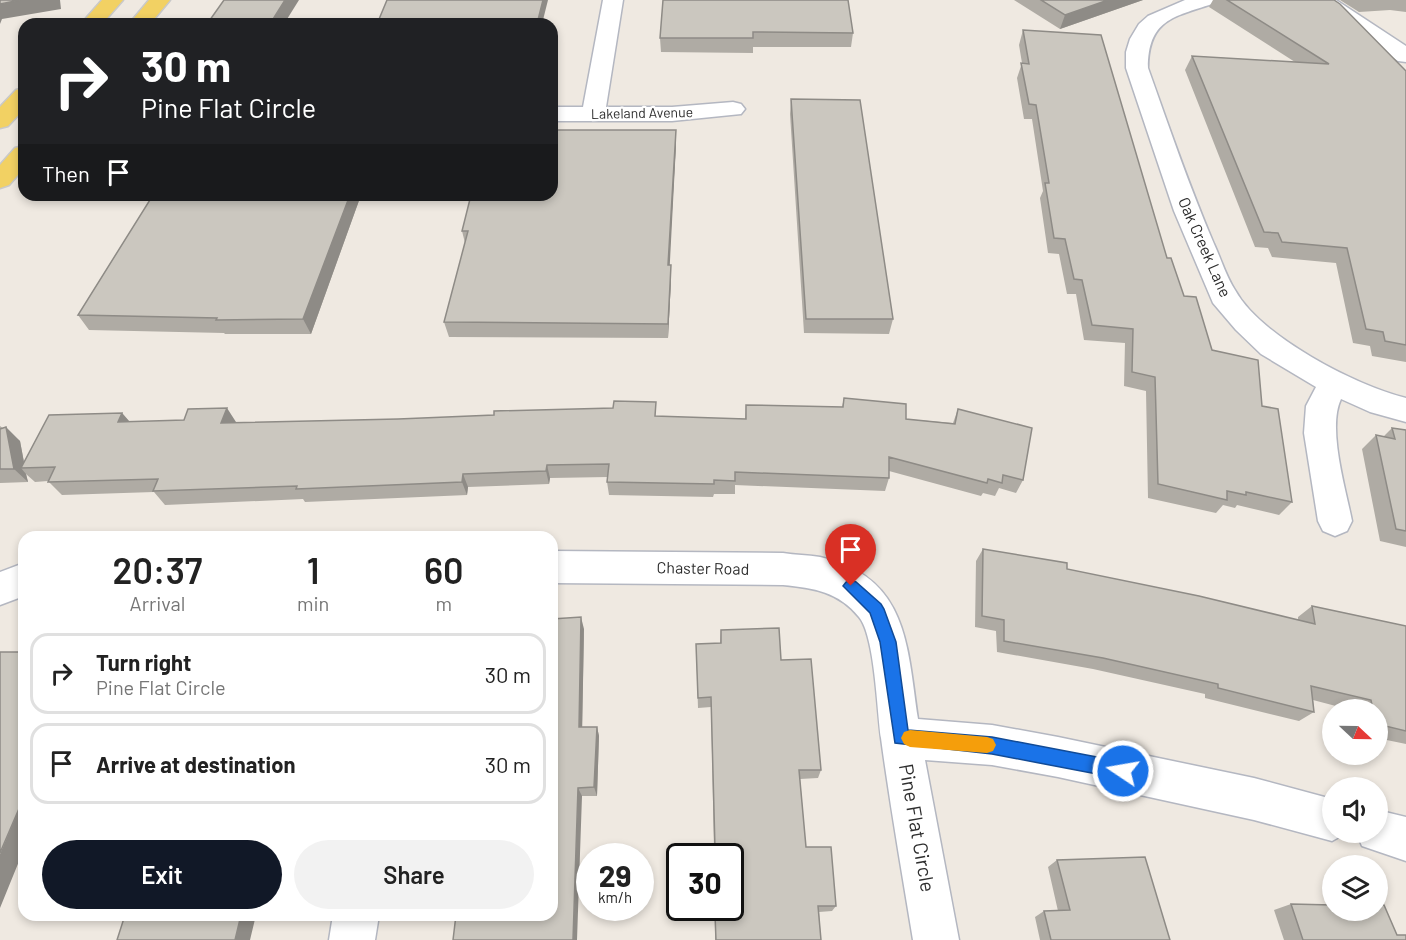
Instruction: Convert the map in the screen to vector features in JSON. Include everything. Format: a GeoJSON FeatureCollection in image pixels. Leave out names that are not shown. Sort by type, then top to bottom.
{"type":"FeatureCollection","features":[{"type":"Feature","properties":{"kind":"main road"},"geometry":{"type":"LineString","coordinates":[[96,18],[113,0]]}},
{"type":"Feature","properties":{"kind":"main road"},"geometry":{"type":"LineString","coordinates":[[144,18],[160,0]]}},
{"type":"Feature","properties":{"kind":"main road"},"geometry":{"type":"LineString","coordinates":[[0,121],[18,102]]}},
{"type":"Feature","properties":{"kind":"main road"},"geometry":{"type":"LineString","coordinates":[[0,180],[18,160]]}},
{"type":"Feature","properties":{"kind":"street"},"geometry":{"type":"LineString","coordinates":[[593,113],[613,0]]}},
{"type":"Feature","properties":{"kind":"street","name":"Oak Creek Lane"},"geometry":{"type":"LineString","coordinates":[[1205,0],[1155,20],[1138,39],[1136,52],[1137,68],[1187,212],[1223,296],[1246,323],[1271,346],[1334,383],[1381,404],[1406,410]]}},
{"type":"Feature","properties":{"kind":"street"},"geometry":{"type":"LineString","coordinates":[[1322,0],[1406,56]]}},
{"type":"Feature","properties":{"kind":"street"},"geometry":{"type":"LineString","coordinates":[[1377,35],[1406,33]]}},
{"type":"Feature","properties":{"kind":"street","name":"Lakeland Avenue"},"geometry":{"type":"LineString","coordinates":[[558,114],[672,114],[733,109]]}},
{"type":"Feature","properties":{"kind":"street"},"geometry":{"type":"LineString","coordinates":[[1334,383],[1322,406],[1320,432],[1335,521]]}},
{"type":"Feature","properties":{"kind":"street","name":"Chaster Road"},"geometry":{"type":"LineString","coordinates":[[558,567],[783,569],[820,573],[851,586]]}},
{"type":"Feature","properties":{"kind":"street"},"geometry":{"type":"LineString","coordinates":[[0,589],[18,582]]}},
{"type":"Feature","properties":{"kind":"street","name":"Pine Flat Circle"},"geometry":{"type":"LineString","coordinates":[[851,586],[876,609],[888,642],[901,738],[936,940]]}},
{"type":"Feature","properties":{"kind":"street"},"geometry":{"type":"LineString","coordinates":[[901,738],[992,746],[1058,757],[1254,799],[1322,817]]}},
{"type":"Feature","properties":{"kind":"street"},"geometry":{"type":"LineString","coordinates":[[1388,834],[1406,839]]}},
{"type":"Feature","properties":{"kind":"street"},"geometry":{"type":"LineString","coordinates":[[352,940],[355,921]]}},
{"type":"Feature","properties":{"kind":"building"},"geometry":{"type":"Polygon","coordinates":[[[0,0],[20,0],[0,4],[0,0]]]}},
{"type":"Feature","properties":{"kind":"building"},"geometry":{"type":"Polygon","coordinates":[[[224,0],[285,0],[274,18],[211,18],[224,0]]]}},
{"type":"Feature","properties":{"kind":"building"},"geometry":{"type":"Polygon","coordinates":[[[387,0],[543,0],[538,18],[380,18],[387,0]]]}},
{"type":"Feature","properties":{"kind":"building"},"geometry":{"type":"Polygon","coordinates":[[[663,0],[848,0],[853,33],[753,32],[753,38],[660,38],[663,0]]]}},
{"type":"Feature","properties":{"kind":"building"},"geometry":{"type":"Polygon","coordinates":[[[1041,0],[1108,0],[1065,15],[1041,0]]]}},
{"type":"Feature","properties":{"kind":"building"},"geometry":{"type":"Polygon","coordinates":[[[1227,0],[1334,0],[1406,71],[1406,345],[1385,341],[1383,332],[1366,329],[1347,248],[1282,242],[1278,233],[1264,232],[1192,56],[1329,64],[1227,0]]]}},
{"type":"Feature","properties":{"kind":"building"},"geometry":{"type":"Polygon","coordinates":[[[1023,30],[1101,35],[1167,258],[1171,258],[1184,296],[1196,297],[1212,350],[1258,360],[1262,406],[1278,409],[1292,502],[1246,492],[1246,495],[1227,491],[1227,500],[1158,484],[1155,377],[1132,372],[1133,329],[1092,325],[1082,280],[1074,279],[1065,239],[1054,238],[1045,183],[1049,183],[1036,105],[1029,104],[1021,63],[1029,64],[1023,30]]]}},
{"type":"Feature","properties":{"kind":"building"},"geometry":{"type":"Polygon","coordinates":[[[791,99],[860,100],[893,319],[806,319],[791,99]]]}},
{"type":"Feature","properties":{"kind":"building"},"geometry":{"type":"Polygon","coordinates":[[[558,130],[676,130],[668,265],[671,265],[668,324],[444,322],[468,231],[462,231],[470,201],[558,201],[558,130]]]}},
{"type":"Feature","properties":{"kind":"building"},"geometry":{"type":"Polygon","coordinates":[[[149,201],[348,201],[303,319],[216,320],[217,318],[78,315],[149,201]]]}},
{"type":"Feature","properties":{"kind":"building"},"geometry":{"type":"Polygon","coordinates":[[[844,398],[906,404],[906,419],[955,424],[958,409],[1032,428],[1023,480],[1003,475],[1002,483],[988,479],[987,483],[889,457],[889,478],[735,472],[735,481],[714,480],[714,484],[607,482],[609,464],[547,465],[546,471],[463,474],[462,482],[296,489],[297,486],[153,491],[158,479],[48,482],[55,467],[21,468],[49,415],[122,413],[118,422],[184,420],[188,409],[227,408],[221,423],[398,419],[494,415],[494,411],[613,408],[614,401],[656,402],[655,416],[746,419],[746,405],[843,407],[844,398]]]}},
{"type":"Feature","properties":{"kind":"building"},"geometry":{"type":"Polygon","coordinates":[[[6,427],[14,469],[0,469],[0,429],[6,427]]]}},
{"type":"Feature","properties":{"kind":"building"},"geometry":{"type":"Polygon","coordinates":[[[1392,428],[1406,430],[1406,531],[1396,529],[1376,435],[1395,439],[1392,428]]]}},
{"type":"Feature","properties":{"kind":"building"},"geometry":{"type":"Polygon","coordinates":[[[983,549],[1067,563],[1067,569],[1199,596],[1315,624],[1312,606],[1406,626],[1406,731],[1388,727],[1388,699],[1367,699],[1311,686],[1314,712],[1218,688],[1218,684],[1103,658],[1004,641],[1004,620],[982,616],[983,549]]]}},
{"type":"Feature","properties":{"kind":"building"},"geometry":{"type":"Polygon","coordinates":[[[581,617],[579,727],[597,727],[594,787],[578,788],[573,940],[453,940],[455,921],[558,921],[558,619],[581,617]]]}},
{"type":"Feature","properties":{"kind":"building"},"geometry":{"type":"Polygon","coordinates":[[[779,628],[781,660],[811,659],[821,770],[799,770],[806,847],[831,847],[836,906],[818,906],[821,940],[716,940],[715,921],[744,921],[744,843],[715,843],[711,697],[698,698],[696,644],[721,643],[721,630],[779,628]]]}},
{"type":"Feature","properties":{"kind":"building"},"geometry":{"type":"Polygon","coordinates":[[[0,652],[18,652],[18,811],[0,853],[0,652]]]}},
{"type":"Feature","properties":{"kind":"building"},"geometry":{"type":"Polygon","coordinates":[[[1145,857],[1170,940],[1051,940],[1044,911],[1070,910],[1057,860],[1145,857]]]}},
{"type":"Feature","properties":{"kind":"building"},"geometry":{"type":"Polygon","coordinates":[[[1291,904],[1322,905],[1322,921],[1388,921],[1388,914],[1397,935],[1406,935],[1406,940],[1303,940],[1291,904]]]}},
{"type":"Feature","properties":{"kind":"building"},"geometry":{"type":"Polygon","coordinates":[[[123,921],[240,921],[235,940],[117,940],[123,921]]]}},
{"type":"Feature","properties":{"kind":"slow traffic"},"geometry":{"type":"LineString","coordinates":[[910,738],[987,745]]}},
{"type":"Feature","properties":{"kind":"route"},"geometry":{"type":"LineString","coordinates":[[851,586],[876,609],[888,642],[901,738],[992,746],[1123,771]]}}]}
